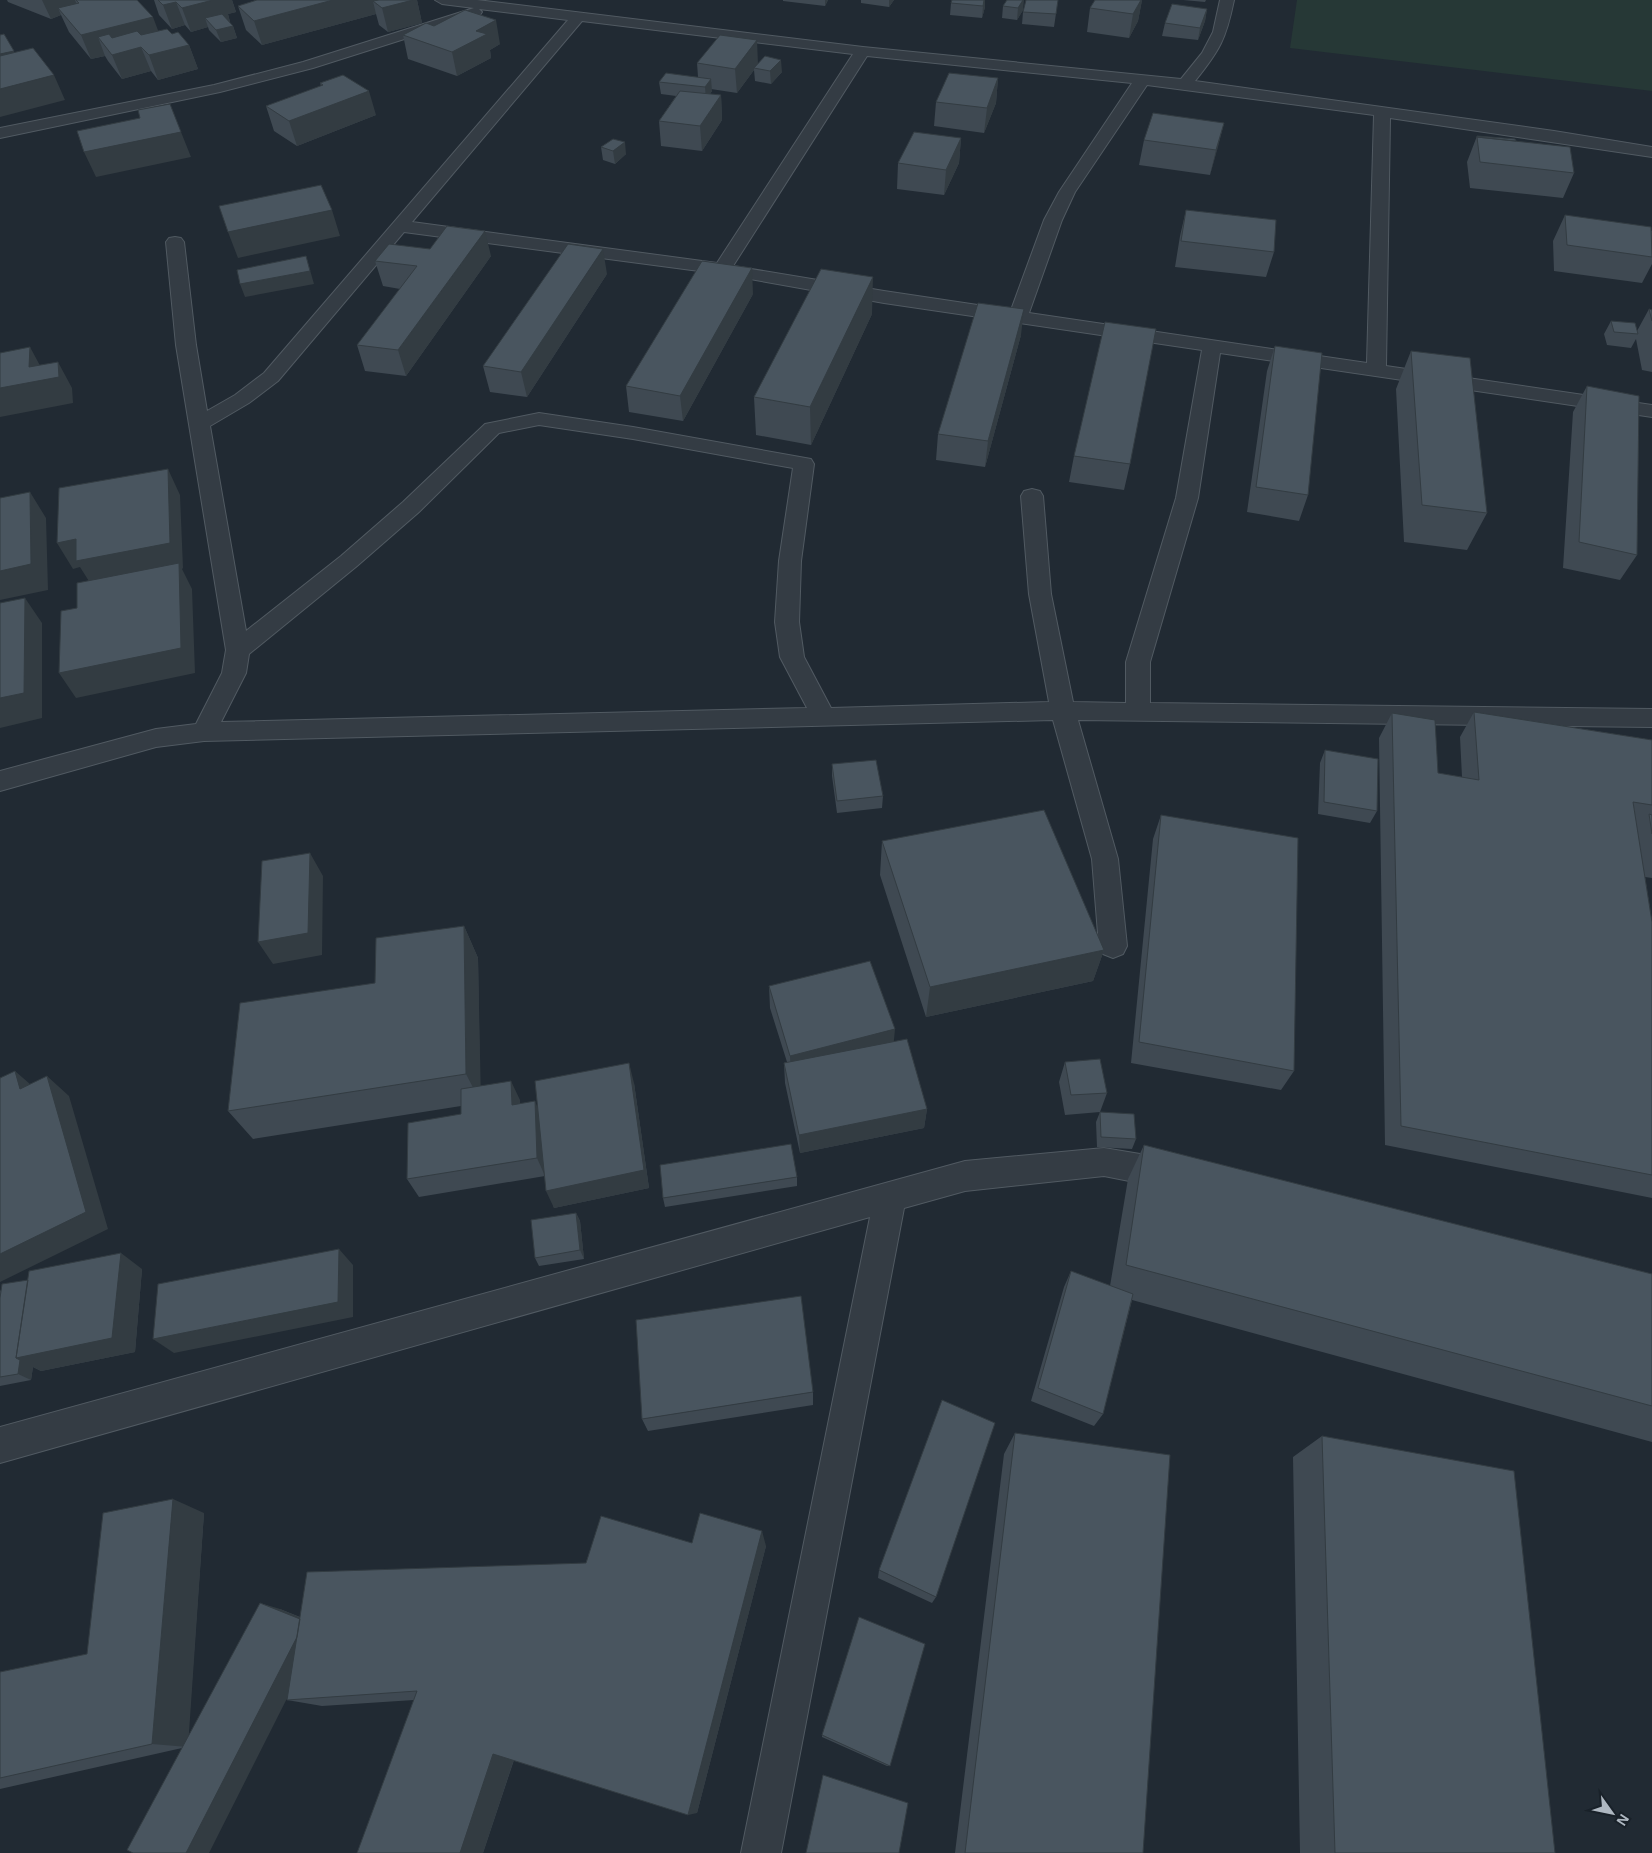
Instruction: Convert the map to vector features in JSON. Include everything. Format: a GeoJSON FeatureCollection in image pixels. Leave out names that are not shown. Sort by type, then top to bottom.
{"type":"FeatureCollection","features":[{"type":"Feature","properties":{"kind":"street"},"geometry":{"type":"LineString","coordinates":[[442,0],[863,51],[1185,84],[1382,111],[1652,152]]}},
{"type":"Feature","properties":{"kind":"street"},"geometry":{"type":"LineString","coordinates":[[1185,84],[1209,54],[1220,32],[1227,0]]}},
{"type":"Feature","properties":{"kind":"street"},"geometry":{"type":"LineString","coordinates":[[0,133],[225,86],[308,64],[494,6]]}},
{"type":"Feature","properties":{"kind":"street"},"geometry":{"type":"LineString","coordinates":[[600,18],[611,6]]}},
{"type":"Feature","properties":{"kind":"street"},"geometry":{"type":"LineString","coordinates":[[199,424],[242,399],[271,378],[579,16]]}},
{"type":"Feature","properties":{"kind":"street"},"geometry":{"type":"LineString","coordinates":[[722,269],[863,51]]}},
{"type":"Feature","properties":{"kind":"street"},"geometry":{"type":"LineString","coordinates":[[1018,317],[1053,220],[1066,192],[1142,80]]}},
{"type":"Feature","properties":{"kind":"street"},"geometry":{"type":"LineString","coordinates":[[1376,370],[1382,111]]}},
{"type":"Feature","properties":{"kind":"street"},"geometry":{"type":"LineString","coordinates":[[400,226],[722,269],[884,297],[1652,411]]}},
{"type":"Feature","properties":{"kind":"street"},"geometry":{"type":"LineString","coordinates":[[175,242],[186,345],[238,650],[234,673],[204,732]]}},
{"type":"Feature","properties":{"kind":"street"},"geometry":{"type":"LineString","coordinates":[[1138,712],[1138,662],[1187,498],[1212,346]]}},
{"type":"Feature","properties":{"kind":"street"},"geometry":{"type":"LineString","coordinates":[[238,650],[349,561],[411,507],[492,428],[539,419],[633,432],[804,464],[790,561],[787,622],[792,658],[824,717]]}},
{"type":"Feature","properties":{"kind":"street"},"geometry":{"type":"LineString","coordinates":[[1032,496],[1040,594],[1063,711],[1105,859],[1113,946]]}},
{"type":"Feature","properties":{"kind":"street"},"geometry":{"type":"LineString","coordinates":[[0,781],[156,738],[204,732],[1063,711],[1652,718]]}},
{"type":"Feature","properties":{"kind":"street"},"geometry":{"type":"LineString","coordinates":[[0,1445],[965,1176],[1104,1162],[1202,1180]]}},
{"type":"Feature","properties":{"kind":"street"},"geometry":{"type":"LineString","coordinates":[[761,1853],[890,1198]]}},
{"type":"Feature","properties":{"kind":"shaded area"},"geometry":{"type":"Polygon","coordinates":[[[1297,0],[1652,0],[1652,91],[1290,48],[1297,0]]]}},
{"type":"Feature","properties":{"kind":"building"},"geometry":{"type":"Polygon","coordinates":[[[76,0],[137,0],[153,17],[81,35],[58,8],[79,3],[76,0]]]}},
{"type":"Feature","properties":{"kind":"building"},"geometry":{"type":"Polygon","coordinates":[[[158,0],[213,0],[182,8],[176,2],[163,5],[158,0]]]}},
{"type":"Feature","properties":{"kind":"building"},"geometry":{"type":"Polygon","coordinates":[[[257,0],[333,0],[254,21],[238,6],[257,0]]]}},
{"type":"Feature","properties":{"kind":"building"},"geometry":{"type":"Polygon","coordinates":[[[413,0],[382,8],[373,1],[413,0]]]}},
{"type":"Feature","properties":{"kind":"building"},"geometry":{"type":"Polygon","coordinates":[[[952,0],[984,0],[983,6],[951,3],[952,0]]]}},
{"type":"Feature","properties":{"kind":"building"},"geometry":{"type":"Polygon","coordinates":[[[1007,0],[1023,0],[1018,8],[1003,6],[1007,0]]]}},
{"type":"Feature","properties":{"kind":"building"},"geometry":{"type":"Polygon","coordinates":[[[1026,0],[1058,0],[1056,14],[1023,12],[1026,0]]]}},
{"type":"Feature","properties":{"kind":"building"},"geometry":{"type":"Polygon","coordinates":[[[1095,0],[1141,0],[1133,14],[1090,8],[1095,0]]]}},
{"type":"Feature","properties":{"kind":"building"},"geometry":{"type":"Polygon","coordinates":[[[1172,4],[1207,9],[1200,28],[1165,23],[1172,4]]]}},
{"type":"Feature","properties":{"kind":"building"},"geometry":{"type":"Polygon","coordinates":[[[465,10],[496,20],[476,31],[487,34],[452,52],[403,35],[426,23],[434,26],[465,10]]]}},
{"type":"Feature","properties":{"kind":"building"},"geometry":{"type":"Polygon","coordinates":[[[222,14],[233,26],[216,30],[205,18],[222,14]]]}},
{"type":"Feature","properties":{"kind":"building"},"geometry":{"type":"Polygon","coordinates":[[[167,29],[172,34],[178,32],[189,45],[149,55],[141,47],[112,55],[98,37],[109,34],[112,38],[137,31],[141,35],[167,29]]]}},
{"type":"Feature","properties":{"kind":"building"},"geometry":{"type":"Polygon","coordinates":[[[4,34],[14,51],[0,54],[0,35],[4,34]]]}},
{"type":"Feature","properties":{"kind":"building"},"geometry":{"type":"Polygon","coordinates":[[[720,35],[757,40],[735,69],[697,63],[720,35]]]}},
{"type":"Feature","properties":{"kind":"building"},"geometry":{"type":"Polygon","coordinates":[[[33,48],[54,75],[0,89],[0,56],[33,48]]]}},
{"type":"Feature","properties":{"kind":"building"},"geometry":{"type":"Polygon","coordinates":[[[765,56],[781,60],[770,71],[754,68],[765,56]]]}},
{"type":"Feature","properties":{"kind":"building"},"geometry":{"type":"Polygon","coordinates":[[[666,73],[711,79],[705,87],[659,82],[666,73]]]}},
{"type":"Feature","properties":{"kind":"building"},"geometry":{"type":"Polygon","coordinates":[[[949,73],[998,78],[987,108],[936,102],[949,73]]]}},
{"type":"Feature","properties":{"kind":"building"},"geometry":{"type":"Polygon","coordinates":[[[343,75],[369,91],[289,121],[266,106],[323,85],[320,83],[343,75]]]}},
{"type":"Feature","properties":{"kind":"building"},"geometry":{"type":"Polygon","coordinates":[[[680,91],[721,95],[700,126],[659,121],[680,91]]]}},
{"type":"Feature","properties":{"kind":"building"},"geometry":{"type":"Polygon","coordinates":[[[170,104],[181,132],[84,152],[77,131],[140,118],[138,110],[170,104]]]}},
{"type":"Feature","properties":{"kind":"building"},"geometry":{"type":"Polygon","coordinates":[[[1153,113],[1224,123],[1216,150],[1144,140],[1153,113]]]}},
{"type":"Feature","properties":{"kind":"building"},"geometry":{"type":"Polygon","coordinates":[[[914,132],[961,138],[946,170],[898,163],[914,132]]]}},
{"type":"Feature","properties":{"kind":"building"},"geometry":{"type":"Polygon","coordinates":[[[1477,137],[1515,139],[1516,141],[1477,137]]]}},
{"type":"Feature","properties":{"kind":"building"},"geometry":{"type":"Polygon","coordinates":[[[1477,137],[1570,147],[1574,173],[1480,162],[1477,137]]]}},
{"type":"Feature","properties":{"kind":"building"},"geometry":{"type":"Polygon","coordinates":[[[613,139],[625,142],[613,151],[601,147],[613,139]]]}},
{"type":"Feature","properties":{"kind":"building"},"geometry":{"type":"Polygon","coordinates":[[[321,185],[332,210],[228,232],[219,206],[321,185]]]}},
{"type":"Feature","properties":{"kind":"building"},"geometry":{"type":"Polygon","coordinates":[[[1186,210],[1276,220],[1274,252],[1181,241],[1186,210]]]}},
{"type":"Feature","properties":{"kind":"building"},"geometry":{"type":"Polygon","coordinates":[[[1565,215],[1651,227],[1652,257],[1567,245],[1565,215]]]}},
{"type":"Feature","properties":{"kind":"building"},"geometry":{"type":"Polygon","coordinates":[[[447,226],[485,231],[398,350],[357,345],[417,266],[375,261],[389,244],[430,249],[447,226]]]}},
{"type":"Feature","properties":{"kind":"building"},"geometry":{"type":"Polygon","coordinates":[[[568,244],[603,249],[521,372],[483,366],[568,244]]]}},
{"type":"Feature","properties":{"kind":"building"},"geometry":{"type":"Polygon","coordinates":[[[306,256],[310,271],[240,284],[237,270],[306,256]]]}},
{"type":"Feature","properties":{"kind":"building"},"geometry":{"type":"Polygon","coordinates":[[[702,261],[752,268],[680,396],[626,386],[702,261]]]}},
{"type":"Feature","properties":{"kind":"building"},"geometry":{"type":"Polygon","coordinates":[[[821,269],[873,277],[810,407],[754,397],[821,269]]]}},
{"type":"Feature","properties":{"kind":"building"},"geometry":{"type":"Polygon","coordinates":[[[978,303],[1024,309],[988,441],[938,434],[978,303]]]}},
{"type":"Feature","properties":{"kind":"building"},"geometry":{"type":"Polygon","coordinates":[[[1649,309],[1652,310],[1652,321],[1649,309]]]}},
{"type":"Feature","properties":{"kind":"building"},"geometry":{"type":"Polygon","coordinates":[[[1611,321],[1635,323],[1638,334],[1614,332],[1611,321]]]}},
{"type":"Feature","properties":{"kind":"building"},"geometry":{"type":"Polygon","coordinates":[[[1105,322],[1156,329],[1130,464],[1074,456],[1105,322]]]}},
{"type":"Feature","properties":{"kind":"building"},"geometry":{"type":"Polygon","coordinates":[[[1275,346],[1322,353],[1308,495],[1256,487],[1275,346]]]}},
{"type":"Feature","properties":{"kind":"building"},"geometry":{"type":"Polygon","coordinates":[[[30,347],[29,367],[58,362],[59,377],[0,388],[0,353],[30,347]]]}},
{"type":"Feature","properties":{"kind":"building"},"geometry":{"type":"Polygon","coordinates":[[[1411,351],[1470,358],[1487,513],[1422,505],[1411,351]]]}},
{"type":"Feature","properties":{"kind":"building"},"geometry":{"type":"Polygon","coordinates":[[[1587,386],[1639,396],[1637,555],[1579,542],[1587,386]]]}},
{"type":"Feature","properties":{"kind":"building"},"geometry":{"type":"Polygon","coordinates":[[[168,469],[170,543],[76,561],[76,539],[57,543],[59,488],[168,469]]]}},
{"type":"Feature","properties":{"kind":"building"},"geometry":{"type":"Polygon","coordinates":[[[30,492],[31,564],[0,571],[0,498],[30,492]]]}},
{"type":"Feature","properties":{"kind":"building"},"geometry":{"type":"Polygon","coordinates":[[[179,563],[181,648],[59,673],[61,611],[77,608],[77,583],[179,563]]]}},
{"type":"Feature","properties":{"kind":"building"},"geometry":{"type":"Polygon","coordinates":[[[25,598],[24,693],[0,698],[0,603],[25,598]]]}},
{"type":"Feature","properties":{"kind":"building"},"geometry":{"type":"Polygon","coordinates":[[[1474,712],[1652,740],[1652,805],[1633,802],[1652,922],[1652,1175],[1401,1126],[1392,713],[1435,720],[1438,773],[1479,780],[1474,712]]]}},
{"type":"Feature","properties":{"kind":"building"},"geometry":{"type":"Polygon","coordinates":[[[1325,750],[1378,759],[1377,811],[1324,802],[1325,750]]]}},
{"type":"Feature","properties":{"kind":"building"},"geometry":{"type":"Polygon","coordinates":[[[876,760],[883,796],[837,801],[832,764],[876,760]]]}},
{"type":"Feature","properties":{"kind":"building"},"geometry":{"type":"Polygon","coordinates":[[[1044,810],[1104,950],[930,987],[882,841],[1044,810]]]}},
{"type":"Feature","properties":{"kind":"building"},"geometry":{"type":"Polygon","coordinates":[[[1649,814],[1652,815],[1652,834],[1649,814]]]}},
{"type":"Feature","properties":{"kind":"building"},"geometry":{"type":"Polygon","coordinates":[[[1161,815],[1298,838],[1294,1071],[1139,1042],[1161,815]]]}},
{"type":"Feature","properties":{"kind":"building"},"geometry":{"type":"Polygon","coordinates":[[[310,853],[308,933],[258,942],[262,861],[310,853]]]}},
{"type":"Feature","properties":{"kind":"building"},"geometry":{"type":"Polygon","coordinates":[[[464,926],[466,1074],[228,1111],[240,1003],[375,983],[376,938],[464,926]]]}},
{"type":"Feature","properties":{"kind":"building"},"geometry":{"type":"Polygon","coordinates":[[[870,961],[895,1029],[790,1056],[769,986],[870,961]]]}},
{"type":"Feature","properties":{"kind":"building"},"geometry":{"type":"Polygon","coordinates":[[[907,1039],[927,1109],[799,1135],[784,1063],[907,1039]]]}},
{"type":"Feature","properties":{"kind":"building"},"geometry":{"type":"Polygon","coordinates":[[[1100,1059],[1107,1093],[1071,1095],[1065,1062],[1100,1059]]]}},
{"type":"Feature","properties":{"kind":"building"},"geometry":{"type":"Polygon","coordinates":[[[629,1063],[644,1170],[546,1191],[535,1081],[629,1063]]]}},
{"type":"Feature","properties":{"kind":"building"},"geometry":{"type":"Polygon","coordinates":[[[15,1071],[20,1089],[47,1076],[86,1212],[0,1254],[0,1078],[15,1071]]]}},
{"type":"Feature","properties":{"kind":"building"},"geometry":{"type":"Polygon","coordinates":[[[511,1081],[512,1105],[535,1101],[537,1158],[407,1179],[408,1123],[461,1114],[461,1089],[511,1081]]]}},
{"type":"Feature","properties":{"kind":"building"},"geometry":{"type":"Polygon","coordinates":[[[1100,1112],[1134,1114],[1136,1139],[1101,1137],[1100,1112]]]}},
{"type":"Feature","properties":{"kind":"building"},"geometry":{"type":"Polygon","coordinates":[[[791,1144],[797,1177],[663,1198],[660,1165],[791,1144]]]}},
{"type":"Feature","properties":{"kind":"building"},"geometry":{"type":"Polygon","coordinates":[[[1144,1145],[1652,1274],[1652,1406],[1126,1265],[1144,1145]]]}},
{"type":"Feature","properties":{"kind":"building"},"geometry":{"type":"Polygon","coordinates":[[[576,1213],[580,1250],[535,1258],[531,1220],[576,1213]]]}},
{"type":"Feature","properties":{"kind":"building"},"geometry":{"type":"Polygon","coordinates":[[[339,1249],[338,1302],[153,1339],[158,1284],[339,1249]]]}},
{"type":"Feature","properties":{"kind":"building"},"geometry":{"type":"Polygon","coordinates":[[[121,1253],[112,1338],[16,1358],[29,1271],[121,1253]]]}},
{"type":"Feature","properties":{"kind":"building"},"geometry":{"type":"Polygon","coordinates":[[[1071,1271],[1133,1294],[1103,1414],[1038,1388],[1071,1271]]]}},
{"type":"Feature","properties":{"kind":"building"},"geometry":{"type":"Polygon","coordinates":[[[28,1280],[16,1358],[20,1360],[18,1374],[0,1377],[0,1298],[2,1284],[28,1280]]]}},
{"type":"Feature","properties":{"kind":"building"},"geometry":{"type":"Polygon","coordinates":[[[801,1296],[813,1392],[642,1419],[636,1320],[801,1296]]]}},
{"type":"Feature","properties":{"kind":"building"},"geometry":{"type":"Polygon","coordinates":[[[942,1400],[995,1423],[936,1597],[879,1570],[942,1400]]]}},
{"type":"Feature","properties":{"kind":"building"},"geometry":{"type":"Polygon","coordinates":[[[1015,1433],[1170,1455],[1143,1853],[965,1853],[1015,1433]]]}},
{"type":"Feature","properties":{"kind":"building"},"geometry":{"type":"Polygon","coordinates":[[[1322,1436],[1514,1471],[1555,1853],[1335,1853],[1322,1436]]]}},
{"type":"Feature","properties":{"kind":"building"},"geometry":{"type":"Polygon","coordinates":[[[173,1499],[152,1744],[0,1778],[0,1672],[87,1654],[103,1513],[173,1499]]]}},
{"type":"Feature","properties":{"kind":"building"},"geometry":{"type":"Polygon","coordinates":[[[700,1513],[762,1531],[688,1815],[493,1754],[460,1853],[357,1853],[417,1691],[287,1700],[307,1572],[586,1563],[601,1516],[692,1543],[700,1513]]]}},
{"type":"Feature","properties":{"kind":"building"},"geometry":{"type":"Polygon","coordinates":[[[260,1603],[300,1619],[297,1637],[186,1853],[133,1853],[127,1850],[260,1603]]]}},
{"type":"Feature","properties":{"kind":"building"},"geometry":{"type":"Polygon","coordinates":[[[859,1617],[925,1644],[890,1766],[822,1735],[859,1617]]]}},
{"type":"Feature","properties":{"kind":"building"},"geometry":{"type":"Polygon","coordinates":[[[823,1775],[908,1803],[899,1853],[806,1853],[823,1775]]]}}]}
